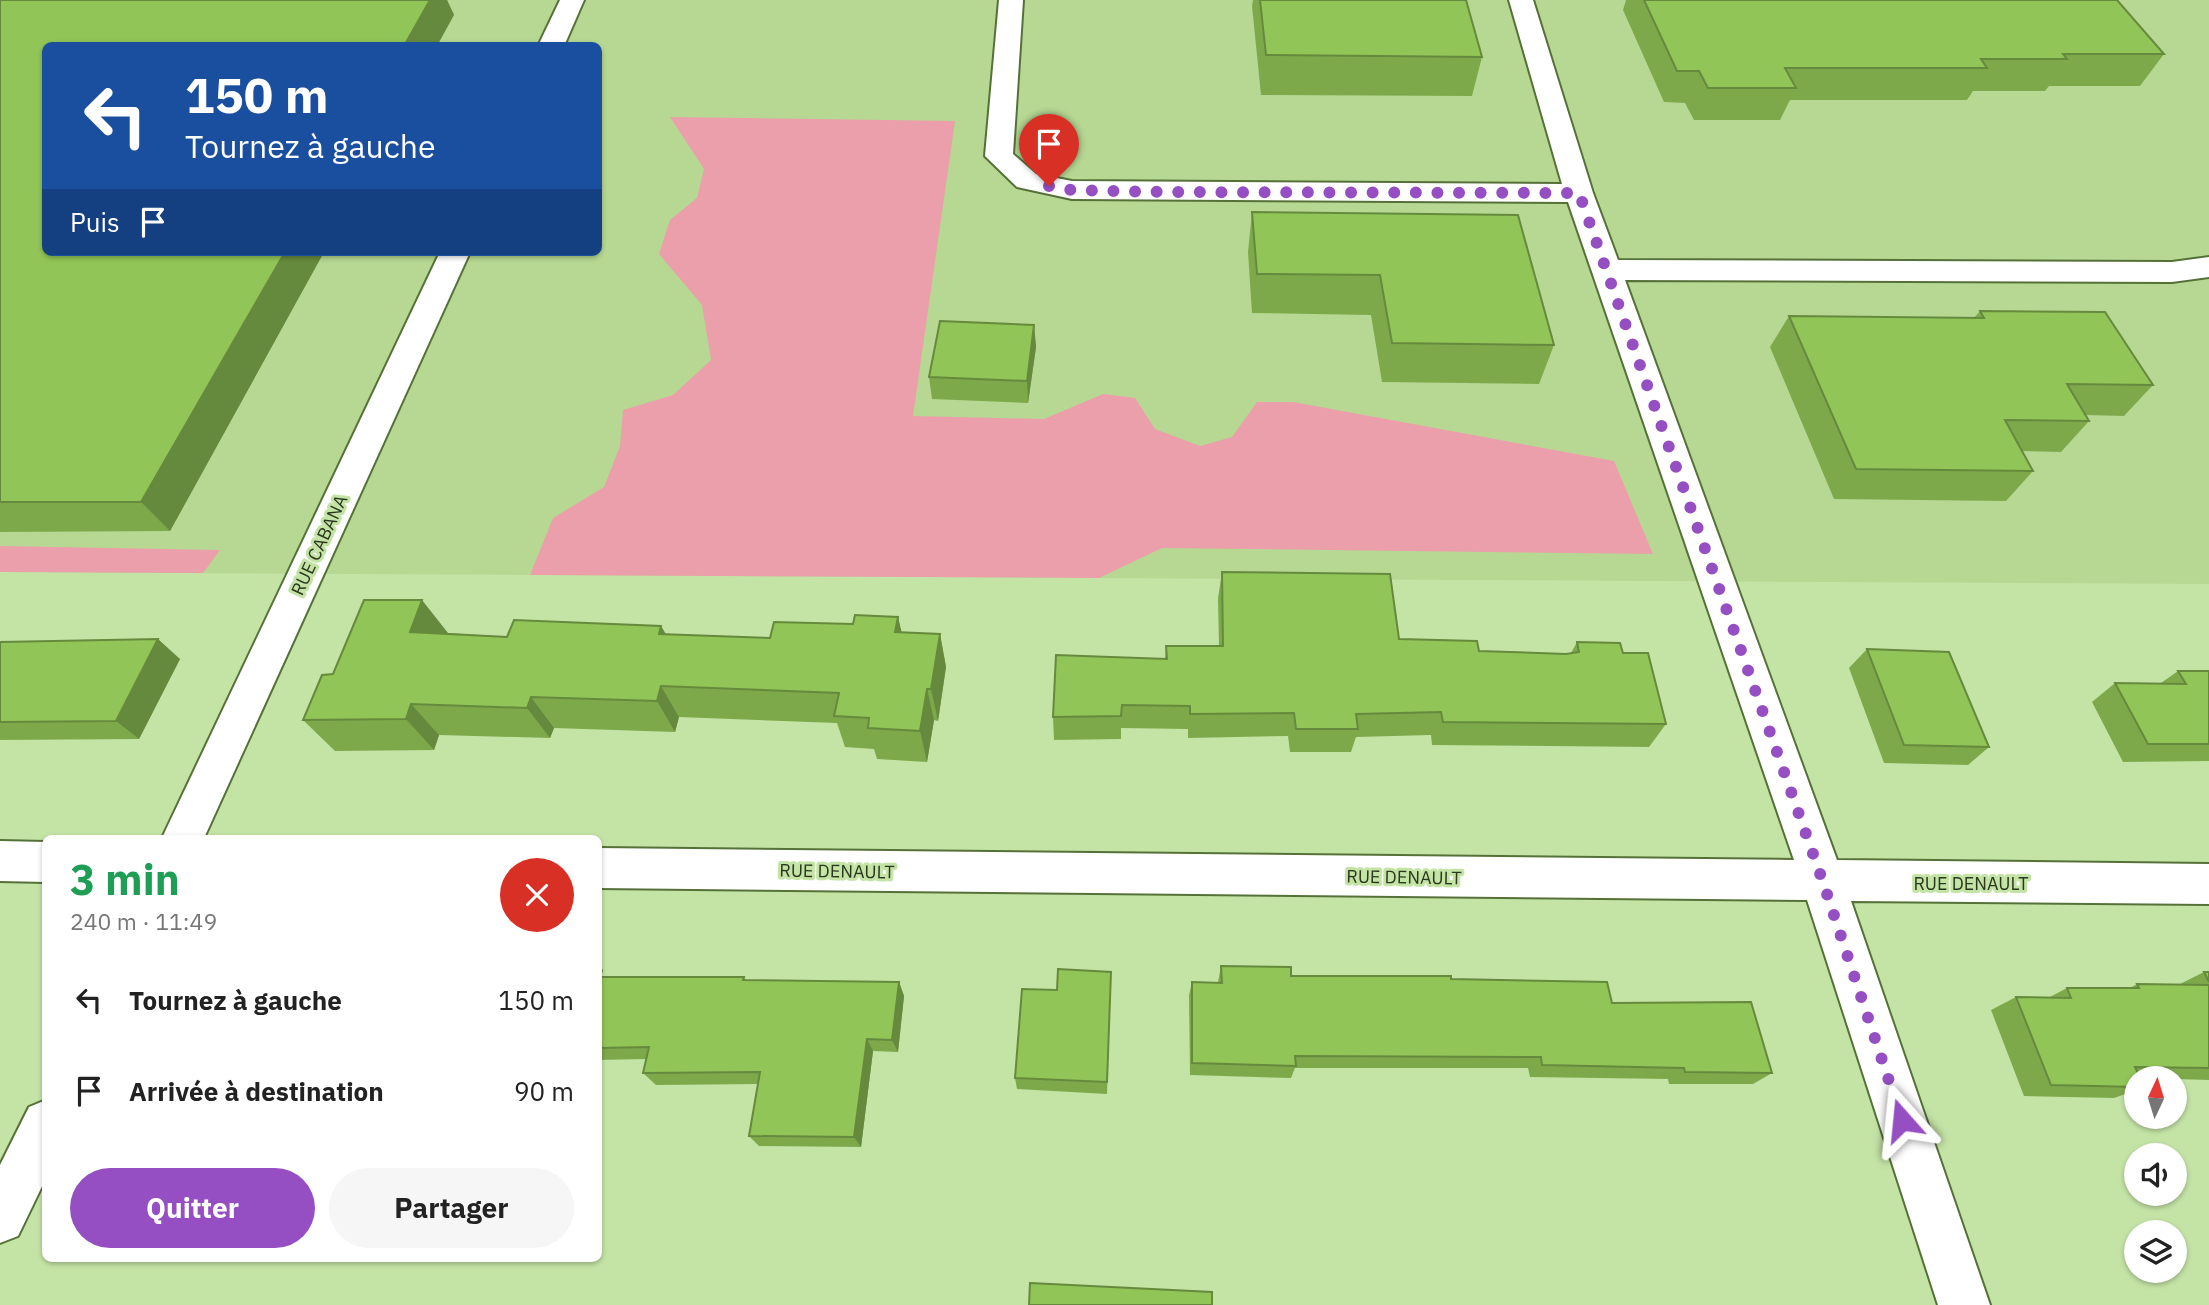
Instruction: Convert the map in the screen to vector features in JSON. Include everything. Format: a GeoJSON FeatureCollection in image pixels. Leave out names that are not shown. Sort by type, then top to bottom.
{"type":"FeatureCollection","features":[{"type":"Feature","properties":{"kind":"street"},"geometry":{"type":"LineString","coordinates":[[553,42],[572,0]]}},
{"type":"Feature","properties":{"kind":"street"},"geometry":{"type":"LineString","coordinates":[[1011,0],[999,156],[1027,181],[1084,191],[1579,193]]}},
{"type":"Feature","properties":{"kind":"street"},"geometry":{"type":"LineString","coordinates":[[1521,0],[1579,193],[1823,882],[1964,1305]]}},
{"type":"Feature","properties":{"kind":"street","name":"RUE CABANA"},"geometry":{"type":"LineString","coordinates":[[184,835],[453,256]]}},
{"type":"Feature","properties":{"kind":"street"},"geometry":{"type":"LineString","coordinates":[[1606,270],[2172,272],[2209,267]]}},
{"type":"Feature","properties":{"kind":"street"},"geometry":{"type":"LineString","coordinates":[[0,861],[42,862]]}},
{"type":"Feature","properties":{"kind":"street","name":"RUE DENAULT"},"geometry":{"type":"LineString","coordinates":[[602,868],[2209,884]]}},
{"type":"Feature","properties":{"kind":"street"},"geometry":{"type":"LineString","coordinates":[[0,1218],[42,1132]]}},
{"type":"Feature","properties":{"kind":"shaded area"},"geometry":{"type":"Polygon","coordinates":[[[0,0],[2209,0],[2209,584],[0,572],[0,0]]]}},
{"type":"Feature","properties":{"kind":"shaded area"},"geometry":{"type":"Polygon","coordinates":[[[670,117],[955,121],[913,416],[1044,419],[1103,394],[1135,398],[1155,429],[1200,446],[1232,437],[1257,402],[1293,402],[1614,461],[1653,554],[1162,548],[1099,578],[530,575],[553,518],[604,487],[620,446],[623,410],[673,395],[711,360],[702,305],[659,254],[670,220],[697,198],[704,169],[670,117]]]}},
{"type":"Feature","properties":{"kind":"shaded area"},"geometry":{"type":"Polygon","coordinates":[[[0,546],[220,550],[203,573],[0,572],[0,546]]]}},
{"type":"Feature","properties":{"kind":"building"},"geometry":{"type":"Polygon","coordinates":[[[0,0],[430,0],[406,42],[42,42],[42,256],[283,256],[141,502],[0,502],[0,0]]]}},
{"type":"Feature","properties":{"kind":"building"},"geometry":{"type":"Polygon","coordinates":[[[1260,0],[1466,0],[1482,57],[1266,55],[1260,0]]]}},
{"type":"Feature","properties":{"kind":"building"},"geometry":{"type":"Polygon","coordinates":[[[1644,0],[2117,0],[2164,54],[2063,54],[2067,59],[1981,59],[1987,68],[1785,68],[1796,88],[1708,88],[1699,71],[1677,71],[1644,0]]]}},
{"type":"Feature","properties":{"kind":"building"},"geometry":{"type":"Polygon","coordinates":[[[1252,212],[1518,215],[1554,345],[1392,343],[1380,275],[1257,274],[1252,212]]]}},
{"type":"Feature","properties":{"kind":"building"},"geometry":{"type":"Polygon","coordinates":[[[1980,311],[2105,312],[2153,385],[2067,384],[2089,421],[2005,420],[2033,471],[1856,469],[1789,316],[1984,318],[1980,311]]]}},
{"type":"Feature","properties":{"kind":"building"},"geometry":{"type":"Polygon","coordinates":[[[940,321],[1034,325],[1027,381],[929,377],[940,321]]]}},
{"type":"Feature","properties":{"kind":"building"},"geometry":{"type":"Polygon","coordinates":[[[1222,572],[1390,574],[1399,639],[1477,641],[1479,651],[1566,654],[1579,652],[1577,642],[1620,643],[1623,653],[1648,653],[1666,724],[1443,722],[1441,712],[1356,714],[1358,729],[1296,729],[1294,713],[1190,714],[1190,706],[1122,705],[1121,716],[1053,717],[1056,655],[1167,659],[1166,646],[1223,646],[1222,572]]]}},
{"type":"Feature","properties":{"kind":"building"},"geometry":{"type":"Polygon","coordinates":[[[364,600],[422,600],[410,632],[507,637],[514,620],[661,626],[659,634],[770,638],[774,622],[853,624],[855,615],[898,617],[895,632],[940,634],[931,689],[927,689],[920,731],[868,728],[869,718],[834,716],[839,693],[661,686],[657,701],[531,697],[527,708],[411,704],[406,719],[303,720],[322,675],[333,674],[364,600]]]}},
{"type":"Feature","properties":{"kind":"building"},"geometry":{"type":"Polygon","coordinates":[[[158,639],[116,721],[0,722],[0,642],[158,639]]]}},
{"type":"Feature","properties":{"kind":"building"},"geometry":{"type":"Polygon","coordinates":[[[1867,649],[1949,652],[1989,747],[1904,745],[1867,649]]]}},
{"type":"Feature","properties":{"kind":"building"},"geometry":{"type":"Polygon","coordinates":[[[2178,671],[2209,671],[2209,744],[2148,744],[2115,683],[2186,684],[2178,671]]]}},
{"type":"Feature","properties":{"kind":"building"},"geometry":{"type":"Polygon","coordinates":[[[1221,966],[1291,967],[1291,976],[1451,976],[1451,979],[1607,982],[1612,1003],[1751,1002],[1772,1073],[1542,1065],[1541,1057],[1295,1056],[1296,1066],[1192,1063],[1192,982],[1222,983],[1221,966]]]}},
{"type":"Feature","properties":{"kind":"building"},"geometry":{"type":"Polygon","coordinates":[[[1058,969],[1111,972],[1107,1082],[1015,1078],[1022,989],[1057,990],[1058,969]]]}},
{"type":"Feature","properties":{"kind":"building"},"geometry":{"type":"Polygon","coordinates":[[[602,977],[744,977],[743,980],[899,982],[892,1040],[867,1039],[854,1137],[749,1136],[760,1072],[643,1073],[649,1047],[602,1048],[602,977]]]}},
{"type":"Feature","properties":{"kind":"building"},"geometry":{"type":"Polygon","coordinates":[[[2137,984],[2209,985],[2209,1068],[2124,1066],[2124,1087],[2051,1085],[2016,997],[2071,998],[2067,988],[2139,988],[2137,984]]]}},
{"type":"Feature","properties":{"kind":"building"},"geometry":{"type":"Polygon","coordinates":[[[1030,1283],[1212,1292],[1212,1305],[1029,1305],[1030,1283]]]}},
{"type":"Feature","properties":{"kind":"route"},"geometry":{"type":"LineString","coordinates":[[1049,186],[1072,190],[1163,192],[1518,195],[1579,193],[1823,882],[1902,1120]]}}]}
